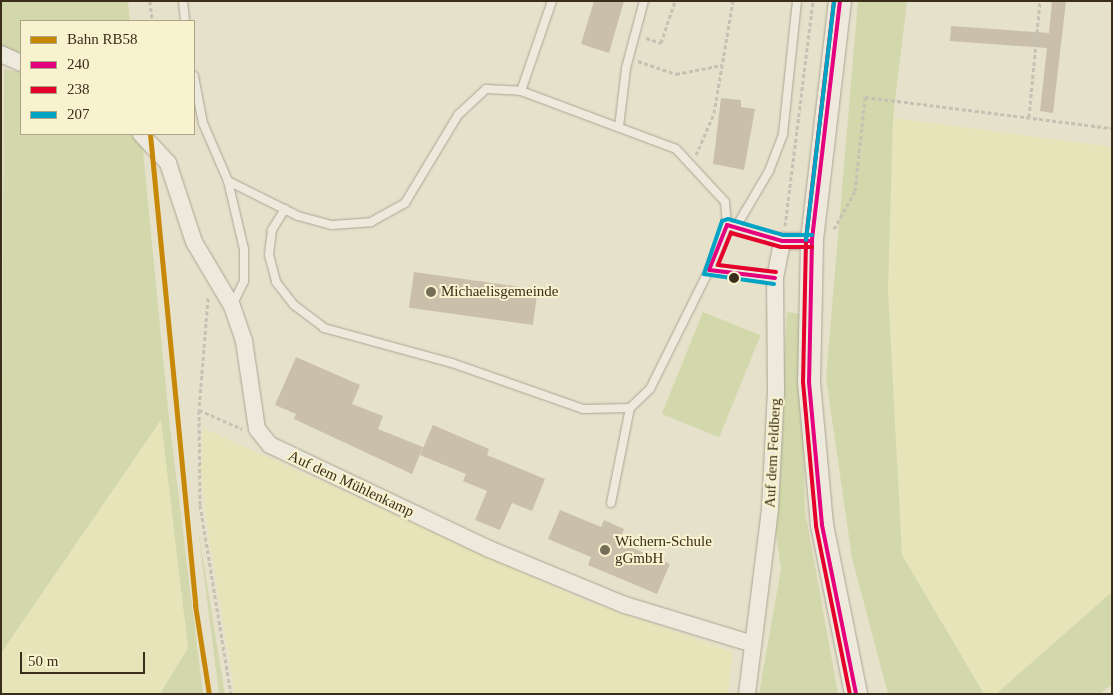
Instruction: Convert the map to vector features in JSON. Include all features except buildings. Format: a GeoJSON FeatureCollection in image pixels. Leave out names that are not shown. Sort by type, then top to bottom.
{"type":"FeatureCollection","features":[{"type":"Feature","properties":{"kind":"main road"},"geometry":{"type":"LineString","coordinates":[[840,1],[809,382],[813,454],[833,599],[856,694]]}},
{"type":"Feature","properties":{"kind":"street"},"geometry":{"type":"LineString","coordinates":[[1,54],[20,63]]}},
{"type":"Feature","properties":{"kind":"street"},"geometry":{"type":"LineString","coordinates":[[142,135],[168,163],[210,275],[232,306],[244,341],[257,429],[265,439]]}},
{"type":"Feature","properties":{"kind":"street"},"geometry":{"type":"LineString","coordinates":[[782,242],[821,238]]}},
{"type":"Feature","properties":{"kind":"street","name":"Auf dem Feldberg"},"geometry":{"type":"LineString","coordinates":[[747,694],[770,509],[776,392],[775,278],[782,242]]}},
{"type":"Feature","properties":{"kind":"street","name":"Auf dem Mühlenkamp"},"geometry":{"type":"LineString","coordinates":[[265,439],[309,467],[489,549],[625,605],[753,644]]}},
{"type":"Feature","properties":{"kind":"lane"},"geometry":{"type":"LineString","coordinates":[[183,1],[185,20]]}},
{"type":"Feature","properties":{"kind":"lane"},"geometry":{"type":"LineString","coordinates":[[521,91],[552,1]]}},
{"type":"Feature","properties":{"kind":"lane"},"geometry":{"type":"LineString","coordinates":[[620,128],[629,55],[644,1]]}},
{"type":"Feature","properties":{"kind":"lane"},"geometry":{"type":"LineString","coordinates":[[736,227],[769,171],[783,134],[797,1]]}},
{"type":"Feature","properties":{"kind":"lane"},"geometry":{"type":"LineString","coordinates":[[195,81],[203,123],[228,180],[244,257],[244,281],[232,306]]}},
{"type":"Feature","properties":{"kind":"lane"},"geometry":{"type":"LineString","coordinates":[[228,180],[285,209],[332,226],[371,222],[405,203],[458,115],[486,89],[521,91],[676,149],[690,160],[725,202],[727,225],[709,270],[650,389],[630,408],[611,502]]}},
{"type":"Feature","properties":{"kind":"lane"},"geometry":{"type":"LineString","coordinates":[[285,209],[272,230],[270,246],[276,282],[294,305],[324,328],[452,363],[583,409],[630,408]]}},
{"type":"Feature","properties":{"kind":"lane"},"geometry":{"type":"LineString","coordinates":[[727,225],[782,242]]}},
{"type":"Feature","properties":{"kind":"lane"},"geometry":{"type":"LineString","coordinates":[[709,270],[775,278]]}},
{"type":"Feature","properties":{"kind":"path"},"geometry":{"type":"LineString","coordinates":[[150,1],[152,20]]}},
{"type":"Feature","properties":{"kind":"path"},"geometry":{"type":"LineString","coordinates":[[634,34],[661,42],[675,1]]}},
{"type":"Feature","properties":{"kind":"path"},"geometry":{"type":"LineString","coordinates":[[690,160],[707,136],[733,1]]}},
{"type":"Feature","properties":{"kind":"path"},"geometry":{"type":"LineString","coordinates":[[782,242],[813,1]]}},
{"type":"Feature","properties":{"kind":"path"},"geometry":{"type":"LineString","coordinates":[[1029,117],[1040,1]]}},
{"type":"Feature","properties":{"kind":"path"},"geometry":{"type":"LineString","coordinates":[[629,55],[658,71],[676,74],[722,65]]}},
{"type":"Feature","properties":{"kind":"path"},"geometry":{"type":"LineString","coordinates":[[821,238],[855,191],[865,97],[1112,128]]}},
{"type":"Feature","properties":{"kind":"path"},"geometry":{"type":"LineString","coordinates":[[210,275],[199,410],[200,505],[231,694]]}},
{"type":"Feature","properties":{"kind":"path"},"geometry":{"type":"LineString","coordinates":[[199,410],[265,439]]}},
{"type":"Feature","properties":{"kind":"shaded area"},"geometry":{"type":"Polygon","coordinates":[[[893,118],[1112,147],[1112,592],[996,694],[984,694],[902,555],[888,290],[893,118]]]}},
{"type":"Feature","properties":{"kind":"shaded area"},"geometry":{"type":"Polygon","coordinates":[[[162,419],[188,648],[160,694],[1,694],[1,653],[162,419]]]}},
{"type":"Feature","properties":{"kind":"shaded area"},"geometry":{"type":"Polygon","coordinates":[[[203,428],[586,601],[733,652],[728,694],[235,694],[206,519],[201,471],[203,428]]]}},
{"type":"Feature","properties":{"kind":"green space"},"geometry":{"type":"Polygon","coordinates":[[[1,1],[128,1],[130,20],[20,20],[20,55],[1,46],[1,1]]]}},
{"type":"Feature","properties":{"kind":"green space"},"geometry":{"type":"Polygon","coordinates":[[[858,1],[907,1],[893,118],[888,290],[902,555],[984,694],[888,694],[852,558],[826,378],[858,1]]]}},
{"type":"Feature","properties":{"kind":"green space"},"geometry":{"type":"Polygon","coordinates":[[[4,69],[20,72],[20,135],[135,135],[142,141],[169,419],[203,694],[160,694],[188,648],[161,420],[1,653],[4,69]]]}},
{"type":"Feature","properties":{"kind":"green space"},"geometry":{"type":"Polygon","coordinates":[[[703,312],[760,335],[719,437],[662,414],[703,312]]]}},
{"type":"Feature","properties":{"kind":"green space"},"geometry":{"type":"Polygon","coordinates":[[[787,312],[800,314],[805,511],[838,694],[759,694],[781,569],[775,526],[787,312]]]}},
{"type":"Feature","properties":{"kind":"green space"},"geometry":{"type":"Polygon","coordinates":[[[198,528],[225,694],[219,694],[198,528]]]}},
{"type":"Feature","properties":{"kind":"green space"},"geometry":{"type":"Polygon","coordinates":[[[1112,592],[1112,684],[1100,694],[996,694],[1112,592]]]}},
{"type":"Feature","properties":{"kind":"rail line","name":"RB58"},"geometry":{"type":"LineString","coordinates":[[150,135],[195,605],[209,694]]}},
{"type":"Feature","properties":{"kind":"transit line","name":"238"},"geometry":{"type":"LineString","coordinates":[[834,1],[806,240],[803,382],[816,526],[850,694]]}},
{"type":"Feature","properties":{"kind":"transit line","name":"207"},"geometry":{"type":"LineString","coordinates":[[806,240],[834,1]]}},
{"type":"Feature","properties":{"kind":"transit line","name":"240"},"geometry":{"type":"LineString","coordinates":[[840,1],[812,241],[809,382],[822,525],[856,694]]}},
{"type":"Feature","properties":{"kind":"transit line","name":"207"},"geometry":{"type":"LineString","coordinates":[[774,284],[704,274],[722,221],[728,219],[783,235],[812,235]]}},
{"type":"Feature","properties":{"kind":"transit line","name":"240"},"geometry":{"type":"LineString","coordinates":[[775,278],[709,270],[727,225],[782,241],[812,241]]}},
{"type":"Feature","properties":{"kind":"transit line","name":"238"},"geometry":{"type":"LineString","coordinates":[[776,272],[718,265],[731,233],[781,247],[812,247]]}},
{"type":"Feature","properties":{"kind":"place","name":"Michaelisgemeinde"},"geometry":{"type":"Point","coordinates":[431,292]}},
{"type":"Feature","properties":{"kind":"place","name":"Wichern-Schule gGmbH"},"geometry":{"type":"Point","coordinates":[605,550]}}]}
